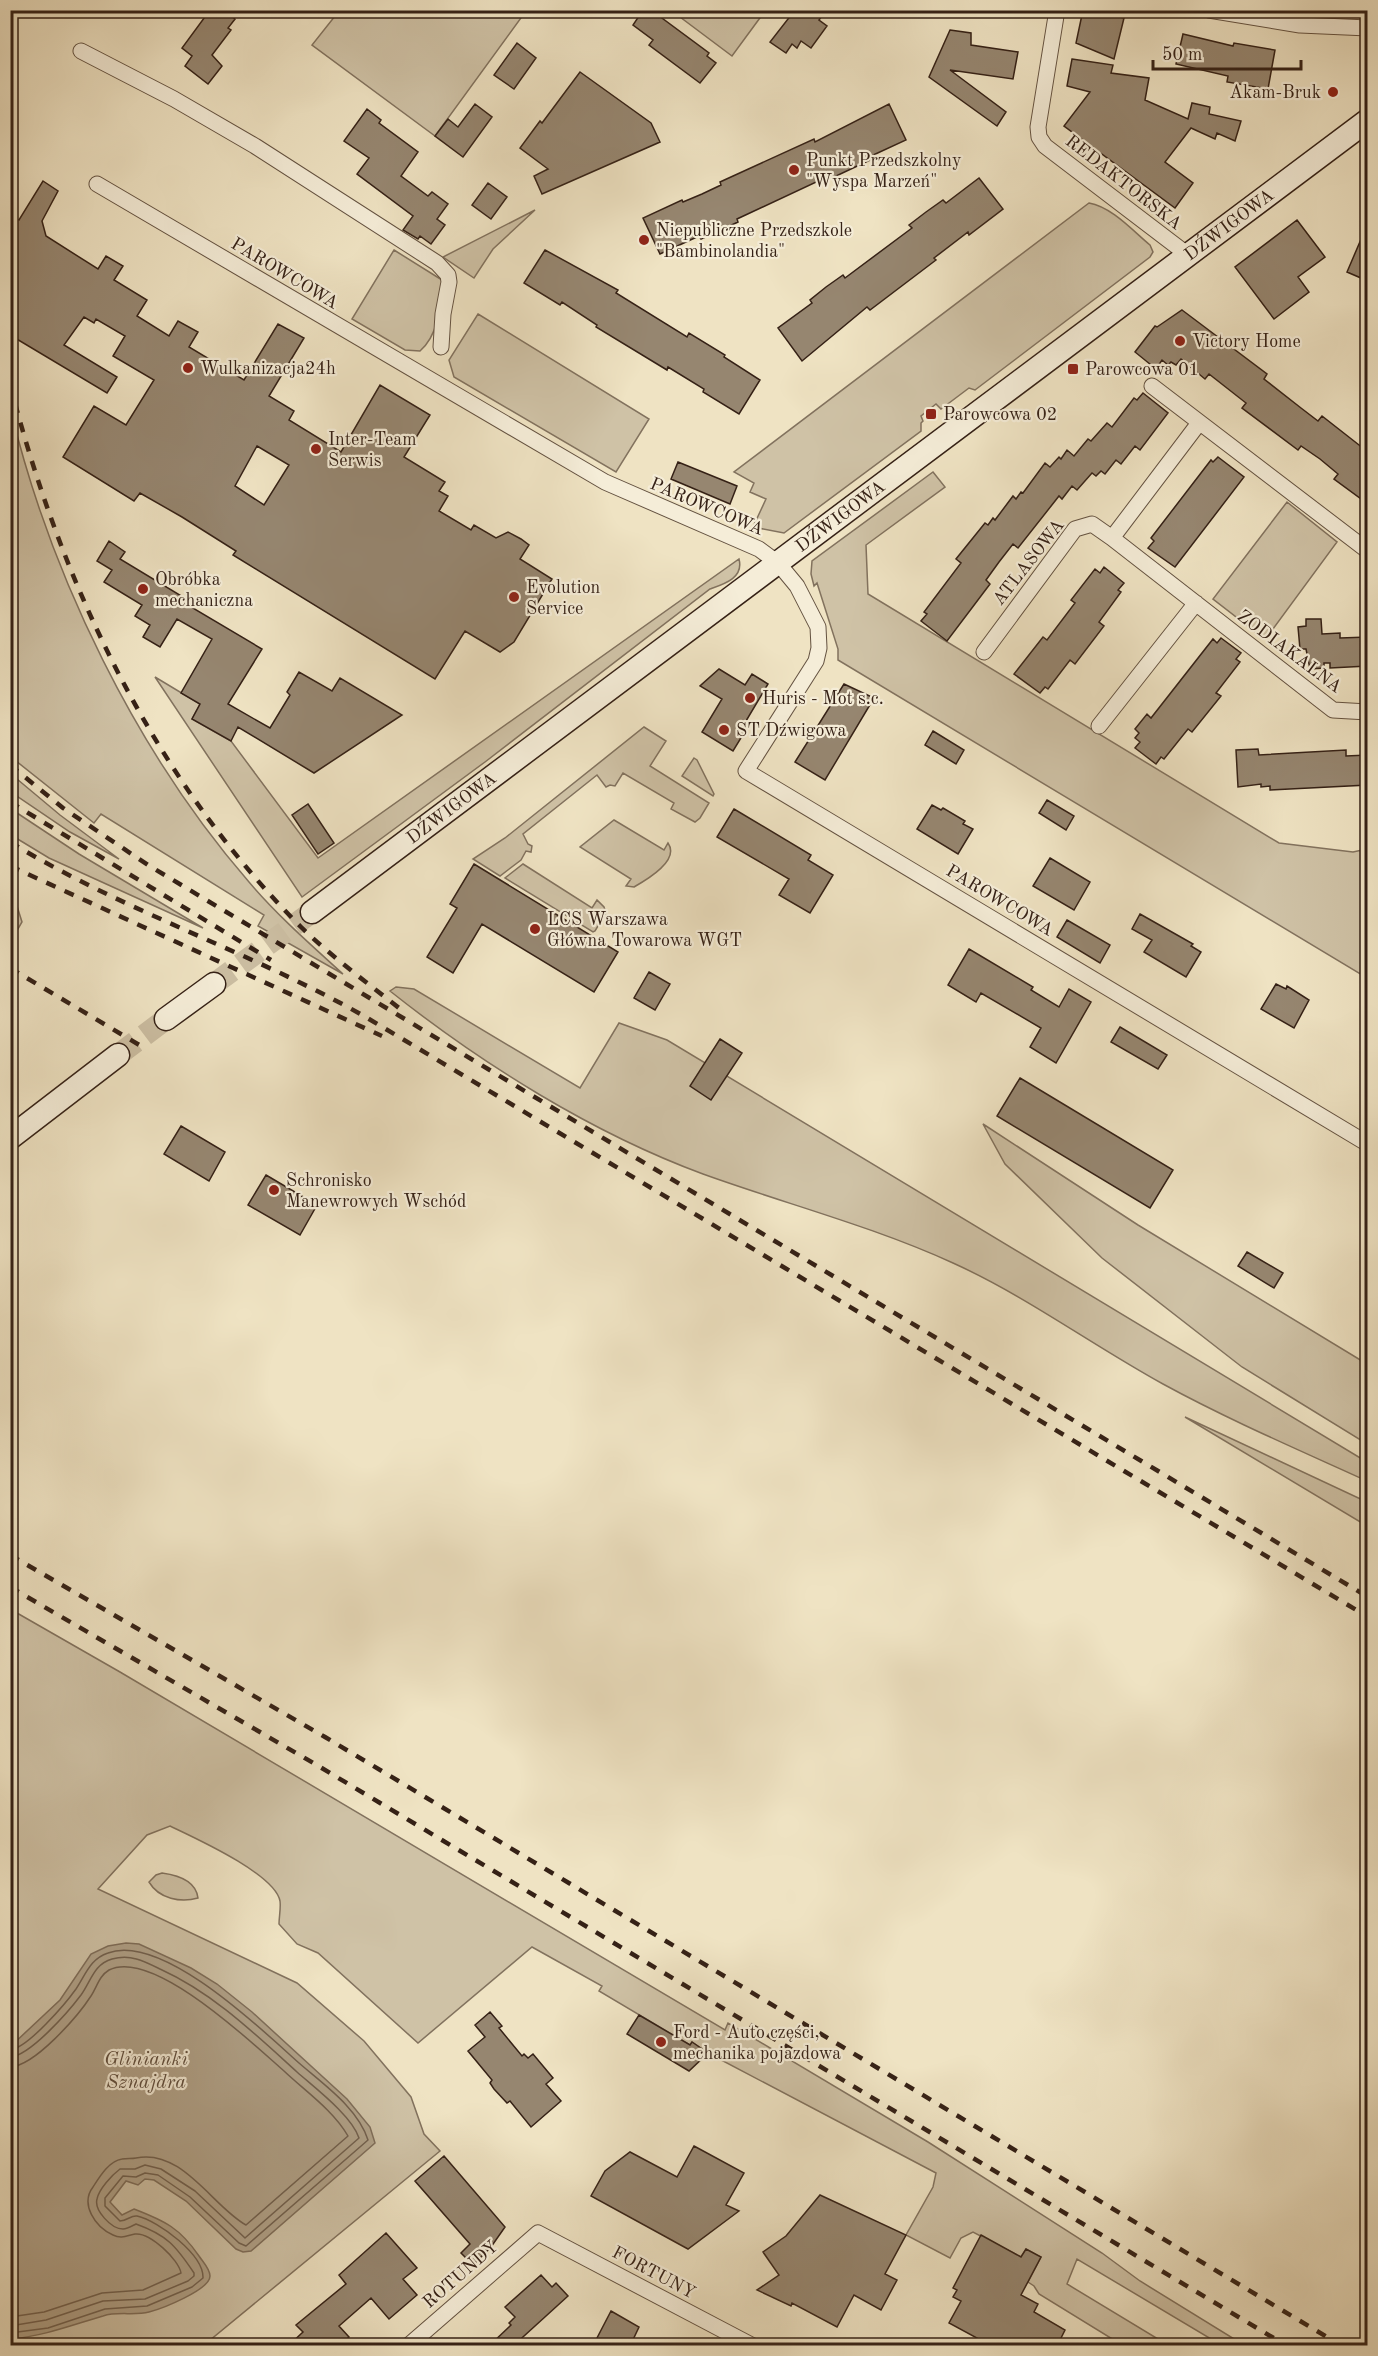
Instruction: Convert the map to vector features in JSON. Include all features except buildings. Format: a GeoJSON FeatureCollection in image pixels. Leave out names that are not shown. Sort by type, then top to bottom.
{"type":"FeatureCollection","features":[{"type":"Feature","properties":{"kind":"main road","name":"DŹWIGOWA"},"geometry":{"type":"LineString","coordinates":[[312,912],[1368,120]]}},
{"type":"Feature","properties":{"kind":"main road"},"geometry":{"type":"LineString","coordinates":[[166,1019],[214,984]]}},
{"type":"Feature","properties":{"kind":"main road"},"geometry":{"type":"LineString","coordinates":[[10,1138],[118,1055]]}},
{"type":"Feature","properties":{"kind":"street","name":"REDAKTORSKA"},"geometry":{"type":"LineString","coordinates":[[1057,10],[1038,127],[1039,137],[1045,146],[1188,255]]}},
{"type":"Feature","properties":{"kind":"street"},"geometry":{"type":"LineString","coordinates":[[1209,10],[1300,25],[1368,28]]}},
{"type":"Feature","properties":{"kind":"street"},"geometry":{"type":"LineString","coordinates":[[81,51],[174,99],[255,146],[437,263],[448,276],[449,282],[443,314],[441,347]]}},
{"type":"Feature","properties":{"kind":"street","name":"PAROWCOWA"},"geometry":{"type":"LineString","coordinates":[[97,184],[604,482],[759,549],[778,563],[797,586],[818,627],[819,648],[816,661],[746,771],[1368,1144]]}},
{"type":"Feature","properties":{"kind":"street"},"geometry":{"type":"LineString","coordinates":[[1152,386],[1368,551]]}},
{"type":"Feature","properties":{"kind":"street"},"geometry":{"type":"LineString","coordinates":[[1112,538],[1199,423]]}},
{"type":"Feature","properties":{"kind":"street","name":"ATLASOWA"},"geometry":{"type":"LineString","coordinates":[[984,652],[1076,529],[1092,524],[1112,538]]}},
{"type":"Feature","properties":{"kind":"street","name":"ZODIAKALNA"},"geometry":{"type":"LineString","coordinates":[[1112,538],[1333,710],[1368,712]]}},
{"type":"Feature","properties":{"kind":"street"},"geometry":{"type":"LineString","coordinates":[[1099,726],[1196,603]]}},
{"type":"Feature","properties":{"kind":"street","name":"ROTUNDY"},"geometry":{"type":"LineString","coordinates":[[408,2346],[538,2233]]}},
{"type":"Feature","properties":{"kind":"street","name":"FORTUNY"},"geometry":{"type":"LineString","coordinates":[[538,2233],[753,2346]]}},
{"type":"Feature","properties":{"kind":"shaded area"},"geometry":{"type":"Polygon","coordinates":[[[765,10],[732,56],[672,11],[765,10]]]}},
{"type":"Feature","properties":{"kind":"shaded area"},"geometry":{"type":"Polygon","coordinates":[[[339,11],[526,11],[435,136],[312,45],[339,11]]]}},
{"type":"Feature","properties":{"kind":"shaded area"},"geometry":{"type":"Polygon","coordinates":[[[1089,203],[1114,214],[1150,245],[1153,252],[1150,257],[975,390],[969,388],[941,409],[936,404],[921,416],[923,421],[921,431],[784,533],[753,527],[766,499],[750,492],[754,483],[734,472],[1089,203]]]}},
{"type":"Feature","properties":{"kind":"shaded area"},"geometry":{"type":"Polygon","coordinates":[[[535,210],[493,249],[474,278],[443,257],[535,210]]]}},
{"type":"Feature","properties":{"kind":"shaded area"},"geometry":{"type":"Polygon","coordinates":[[[394,250],[442,280],[435,327],[427,344],[420,351],[405,350],[352,319],[394,250]]]}},
{"type":"Feature","properties":{"kind":"shaded area"},"geometry":{"type":"Polygon","coordinates":[[[478,314],[649,419],[616,472],[454,377],[449,360],[478,314]]]}},
{"type":"Feature","properties":{"kind":"shaded area"},"geometry":{"type":"Polygon","coordinates":[[[11,411],[28,474],[74,599],[135,720],[170,777],[208,832],[282,918],[343,974],[258,926],[264,915],[101,814],[94,823],[11,757],[11,411]]]}},
{"type":"Feature","properties":{"kind":"shaded area"},"geometry":{"type":"Polygon","coordinates":[[[933,472],[945,487],[866,545],[868,594],[1279,843],[1353,852],[1367,849],[1367,978],[838,660],[838,649],[817,583],[814,586],[811,574],[812,561],[933,472]]]}},
{"type":"Feature","properties":{"kind":"shaded area"},"geometry":{"type":"Polygon","coordinates":[[[1287,502],[1337,542],[1267,637],[1262,637],[1213,599],[1287,502]]]}},
{"type":"Feature","properties":{"kind":"shaded area"},"geometry":{"type":"Polygon","coordinates":[[[739,559],[740,566],[736,576],[710,589],[485,762],[302,897],[155,677],[200,704],[192,719],[231,741],[318,858],[739,559]]]}},
{"type":"Feature","properties":{"kind":"shaded area"},"geometry":{"type":"Polygon","coordinates":[[[644,727],[666,741],[650,766],[709,803],[695,822],[671,809],[674,803],[623,773],[615,786],[606,787],[597,775],[523,834],[528,844],[532,846],[531,852],[526,851],[521,860],[500,876],[473,859],[505,838],[644,727]]]}},
{"type":"Feature","properties":{"kind":"shaded area"},"geometry":{"type":"Polygon","coordinates":[[[694,758],[714,794],[713,796],[682,776],[694,758]]]}},
{"type":"Feature","properties":{"kind":"shaded area"},"geometry":{"type":"Polygon","coordinates":[[[11,774],[60,815],[119,859],[70,832],[11,792],[11,774]]]}},
{"type":"Feature","properties":{"kind":"shaded area"},"geometry":{"type":"Polygon","coordinates":[[[11,809],[79,854],[203,928],[49,858],[11,835],[11,809]]]}},
{"type":"Feature","properties":{"kind":"shaded area"},"geometry":{"type":"Polygon","coordinates":[[[614,820],[664,850],[668,843],[671,849],[670,856],[661,868],[634,887],[626,886],[631,879],[580,847],[614,820]]]}},
{"type":"Feature","properties":{"kind":"shaded area"},"geometry":{"type":"Polygon","coordinates":[[[523,864],[592,908],[597,900],[606,913],[595,931],[593,932],[505,878],[523,864]]]}},
{"type":"Feature","properties":{"kind":"shaded area"},"geometry":{"type":"Polygon","coordinates":[[[11,887],[22,922],[10,941],[11,887]]]}},
{"type":"Feature","properties":{"kind":"shaded area"},"geometry":{"type":"Polygon","coordinates":[[[396,987],[414,989],[580,1088],[619,1023],[667,1040],[1367,1462],[1367,1481],[1188,1397],[1137,1369],[1007,1290],[953,1263],[860,1226],[703,1174],[620,1138],[539,1094],[462,1045],[390,991],[396,987]]]}},
{"type":"Feature","properties":{"kind":"shaded area"},"geometry":{"type":"Polygon","coordinates":[[[983,1124],[1138,1225],[1367,1364],[1367,1444],[1242,1367],[1102,1258],[1005,1164],[983,1124]]]}},
{"type":"Feature","properties":{"kind":"shaded area"},"geometry":{"type":"Polygon","coordinates":[[[1185,1417],[1367,1502],[1367,1526],[1185,1417]]]}},
{"type":"Feature","properties":{"kind":"shaded area"},"geometry":{"type":"Polygon","coordinates":[[[10,1609],[725,2030],[728,2023],[928,2142],[1102,2253],[1140,2281],[1244,2345],[1221,2345],[1077,2259],[1067,2284],[1168,2345],[1122,2345],[1039,2294],[1028,2282],[1041,2257],[1026,2249],[1021,2257],[973,2232],[961,2238],[950,2258],[906,2235],[933,2187],[936,2173],[708,2053],[692,2042],[690,2045],[599,1991],[602,1986],[532,1947],[418,2043],[318,1953],[297,1944],[279,1924],[280,1901],[275,1891],[264,1880],[232,1858],[170,1826],[147,1835],[98,1889],[297,1983],[364,2041],[411,2097],[424,2134],[440,2151],[204,2345],[188,2340],[169,2346],[11,2345],[10,1609]]]}},
{"type":"Feature","properties":{"kind":"shaded area"},"geometry":{"type":"Polygon","coordinates":[[[162,1873],[174,1875],[190,1883],[198,1898],[178,1900],[158,1892],[149,1882],[162,1873]]]}},
{"type":"Feature","properties":{"kind":"water","name":"Glinianki Sznajdra"},"geometry":{"type":"Polygon","coordinates":[[[126,1943],[139,1944],[191,1968],[217,1984],[252,2012],[347,2099],[370,2127],[375,2143],[251,2251],[243,2252],[236,2249],[186,2201],[154,2180],[145,2179],[138,2185],[126,2181],[110,2202],[122,2215],[134,2209],[171,2226],[192,2246],[208,2268],[210,2276],[208,2281],[194,2293],[149,2312],[109,2315],[46,2333],[11,2339],[11,2046],[60,2000],[91,1954],[108,1946],[126,1943]]]}},
{"type":"Feature","properties":{"kind":"tunnel"},"geometry":{"type":"LineString","coordinates":[[214,984],[312,912]]}},
{"type":"Feature","properties":{"kind":"tunnel"},"geometry":{"type":"LineString","coordinates":[[118,1055],[166,1019]]}},
{"type":"Feature","properties":{"kind":"railway"},"geometry":{"type":"LineString","coordinates":[[10,384],[31,459],[56,533],[119,675],[158,743],[201,808],[248,870],[312,938],[399,1008]]}},
{"type":"Feature","properties":{"kind":"railway"},"geometry":{"type":"LineString","coordinates":[[10,765],[63,808],[148,865],[1368,1597]]}},
{"type":"Feature","properties":{"kind":"railway"},"geometry":{"type":"LineString","coordinates":[[10,802],[271,960]]}},
{"type":"Feature","properties":{"kind":"railway"},"geometry":{"type":"LineString","coordinates":[[10,842],[97,889],[276,971],[364,1016],[1368,1617]]}},
{"type":"Feature","properties":{"kind":"railway"},"geometry":{"type":"LineString","coordinates":[[10,866],[382,1036]]}},
{"type":"Feature","properties":{"kind":"railway"},"geometry":{"type":"LineString","coordinates":[[10,968],[141,1046]]}},
{"type":"Feature","properties":{"kind":"railway"},"geometry":{"type":"LineString","coordinates":[[10,1555],[325,1737],[1342,2346]]}},
{"type":"Feature","properties":{"kind":"railway"},"geometry":{"type":"LineString","coordinates":[[10,1587],[315,1764],[1287,2346]]}},
{"type":"Feature","properties":{"kind":"place","name":"Akam-Bruk"},"geometry":{"type":"Point","coordinates":[1333,92]}},
{"type":"Feature","properties":{"kind":"place","name":"Punkt Przedszkolny \"Wyspa Marzeń\""},"geometry":{"type":"Point","coordinates":[794,170]}},
{"type":"Feature","properties":{"kind":"place","name":"Niepubliczne Przedszkole \"Bambinolandia\""},"geometry":{"type":"Point","coordinates":[644,240]}},
{"type":"Feature","properties":{"kind":"place","name":"Victory Home"},"geometry":{"type":"Point","coordinates":[1180,341]}},
{"type":"Feature","properties":{"kind":"place","name":"Wulkanizacja24h"},"geometry":{"type":"Point","coordinates":[188,368]}},
{"type":"Feature","properties":{"kind":"place","name":"Parowcowa 01"},"geometry":{"type":"Point","coordinates":[1073,369]}},
{"type":"Feature","properties":{"kind":"place","name":"Parowcowa 02"},"geometry":{"type":"Point","coordinates":[931,414]}},
{"type":"Feature","properties":{"kind":"place","name":"Inter-Team Serwis"},"geometry":{"type":"Point","coordinates":[316,449]}},
{"type":"Feature","properties":{"kind":"place","name":"Obróbka mechaniczna"},"geometry":{"type":"Point","coordinates":[143,589]}},
{"type":"Feature","properties":{"kind":"place","name":"Evolution Service"},"geometry":{"type":"Point","coordinates":[514,597]}},
{"type":"Feature","properties":{"kind":"place","name":"Huris - Mot s.c."},"geometry":{"type":"Point","coordinates":[750,698]}},
{"type":"Feature","properties":{"kind":"place","name":"ST Dźwigowa"},"geometry":{"type":"Point","coordinates":[724,730]}},
{"type":"Feature","properties":{"kind":"place","name":"LCS Warszawa Główna Towarowa WGT"},"geometry":{"type":"Point","coordinates":[535,929]}},
{"type":"Feature","properties":{"kind":"place","name":"Schronisko Manewrowych Wschód"},"geometry":{"type":"Point","coordinates":[274,1190]}},
{"type":"Feature","properties":{"kind":"place","name":"Ford - Auto części, mechanika pojazdowa"},"geometry":{"type":"Point","coordinates":[661,2042]}}]}
